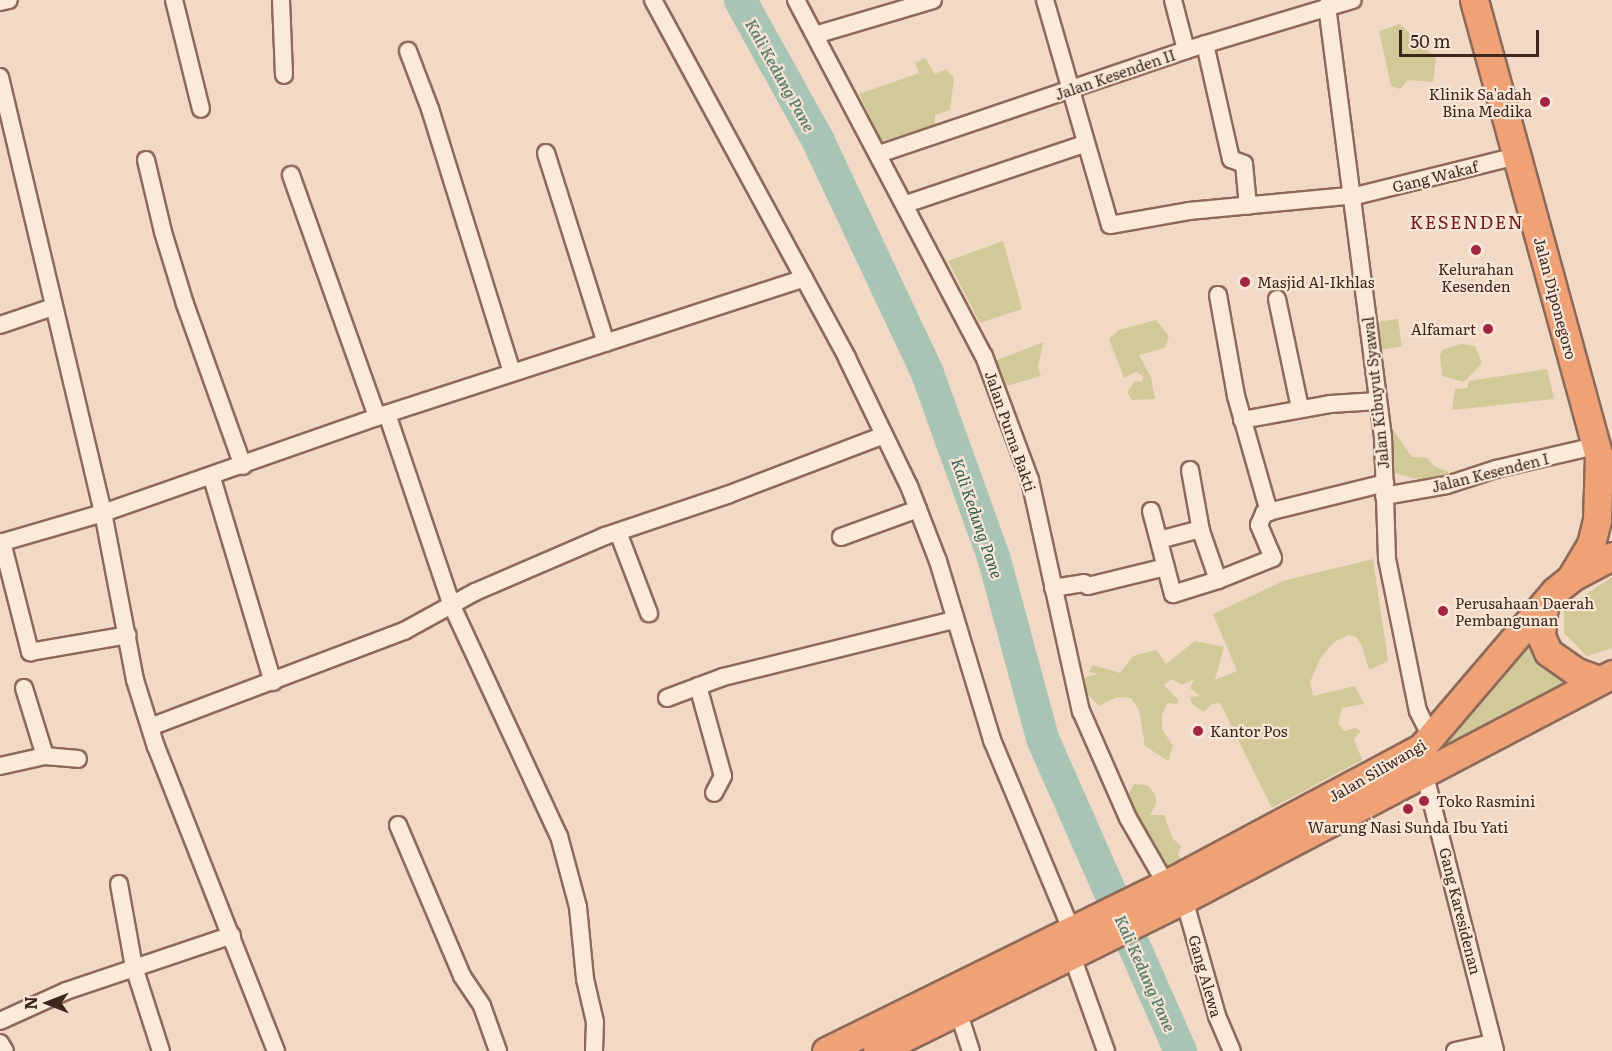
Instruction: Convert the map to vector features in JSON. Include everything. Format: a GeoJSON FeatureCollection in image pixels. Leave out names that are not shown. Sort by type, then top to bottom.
{"type":"FeatureCollection","features":[{"type":"Feature","properties":{"kind":"highway","name":"Jalan Diponegoro"},"geometry":{"type":"LineString","coordinates":[[1474,0],[1602,461],[1597,520],[1591,544],[1572,577]]}},
{"type":"Feature","properties":{"kind":"highway","name":"Jalan Siliwangi"},"geometry":{"type":"LineString","coordinates":[[1169,895],[1409,755],[1432,739],[1544,605],[1572,577],[1612,556]]}},
{"type":"Feature","properties":{"kind":"highway"},"geometry":{"type":"LineString","coordinates":[[1544,605],[1541,636],[1548,652],[1569,668],[1606,677]]}},
{"type":"Feature","properties":{"kind":"highway","name":"Jalan Siliwangi"},"geometry":{"type":"LineString","coordinates":[[1169,895],[1424,772],[1606,677]]}},
{"type":"Feature","properties":{"kind":"highway"},"geometry":{"type":"LineString","coordinates":[[877,1051],[908,1024],[1169,895]]}},
{"type":"Feature","properties":{"kind":"highway"},"geometry":{"type":"LineString","coordinates":[[826,1051],[908,1024],[958,1011],[1077,941]]}},
{"type":"Feature","properties":{"kind":"street"},"geometry":{"type":"LineString","coordinates":[[0,2],[9,0]]}},
{"type":"Feature","properties":{"kind":"street"},"geometry":{"type":"LineString","coordinates":[[174,0],[201,109]]}},
{"type":"Feature","properties":{"kind":"street"},"geometry":{"type":"LineString","coordinates":[[281,0],[284,75]]}},
{"type":"Feature","properties":{"kind":"street"},"geometry":{"type":"LineString","coordinates":[[653,0],[804,278],[884,435],[918,509],[992,740],[1077,941],[1106,1051]]}},
{"type":"Feature","properties":{"kind":"street","name":"Jalan Purna Bakti"},"geometry":{"type":"LineString","coordinates":[[796,0],[970,327],[1002,400],[1030,480],[1081,711],[1128,818],[1169,895]]}},
{"type":"Feature","properties":{"kind":"street"},"geometry":{"type":"LineString","coordinates":[[815,35],[933,0]]}},
{"type":"Feature","properties":{"kind":"street"},"geometry":{"type":"LineString","coordinates":[[906,204],[1084,144],[1045,0]]}},
{"type":"Feature","properties":{"kind":"street"},"geometry":{"type":"LineString","coordinates":[[1173,0],[1185,50]]}},
{"type":"Feature","properties":{"kind":"street","name":"Jalan Kesenden II"},"geometry":{"type":"LineString","coordinates":[[879,154],[1185,50],[1353,0]]}},
{"type":"Feature","properties":{"kind":"street","name":"Jalan Kibuyut Syawal"},"geometry":{"type":"LineString","coordinates":[[1327,6],[1341,130],[1353,194],[1357,253],[1378,401],[1387,559],[1418,711],[1432,739]]}},
{"type":"Feature","properties":{"kind":"street"},"geometry":{"type":"LineString","coordinates":[[1205,44],[1231,159],[1244,164],[1248,206]]}},
{"type":"Feature","properties":{"kind":"street"},"geometry":{"type":"LineString","coordinates":[[408,51],[430,109],[512,374]]}},
{"type":"Feature","properties":{"kind":"street"},"geometry":{"type":"LineString","coordinates":[[0,77],[103,513],[135,680],[174,795],[232,935],[276,1051]]}},
{"type":"Feature","properties":{"kind":"street","name":"Gang Wakaf"},"geometry":{"type":"LineString","coordinates":[[1084,144],[1110,225],[1159,215],[1353,194],[1516,156]]}},
{"type":"Feature","properties":{"kind":"street"},"geometry":{"type":"LineString","coordinates":[[546,153],[606,343]]}},
{"type":"Feature","properties":{"kind":"street"},"geometry":{"type":"LineString","coordinates":[[146,160],[179,284],[243,466]]}},
{"type":"Feature","properties":{"kind":"street"},"geometry":{"type":"LineString","coordinates":[[291,176],[452,606],[565,855],[574,883],[585,979],[595,1022],[594,1051]]}},
{"type":"Feature","properties":{"kind":"street"},"geometry":{"type":"LineString","coordinates":[[128,635],[30,652],[1,542],[103,513],[212,478],[382,416],[804,278]]}},
{"type":"Feature","properties":{"kind":"street"},"geometry":{"type":"LineString","coordinates":[[1150,511],[1173,594],[1218,580],[1273,558],[1259,520],[1269,512],[1242,420],[1218,295]]}},
{"type":"Feature","properties":{"kind":"street"},"geometry":{"type":"LineString","coordinates":[[1277,299],[1300,408]]}},
{"type":"Feature","properties":{"kind":"street"},"geometry":{"type":"LineString","coordinates":[[0,325],[53,308]]}},
{"type":"Feature","properties":{"kind":"street"},"geometry":{"type":"LineString","coordinates":[[1242,420],[1300,408],[1378,401]]}},
{"type":"Feature","properties":{"kind":"street"},"geometry":{"type":"LineString","coordinates":[[150,727],[404,631],[475,592],[618,532],[884,435]]}},
{"type":"Feature","properties":{"kind":"street","name":"Jalan Kesenden I"},"geometry":{"type":"LineString","coordinates":[[1269,512],[1384,489],[1447,485],[1496,469],[1602,461]]}},
{"type":"Feature","properties":{"kind":"street"},"geometry":{"type":"LineString","coordinates":[[1190,470],[1201,530],[1218,580]]}},
{"type":"Feature","properties":{"kind":"street"},"geometry":{"type":"LineString","coordinates":[[212,478],[273,682]]}},
{"type":"Feature","properties":{"kind":"street"},"geometry":{"type":"LineString","coordinates":[[841,537],[918,509]]}},
{"type":"Feature","properties":{"kind":"street"},"geometry":{"type":"LineString","coordinates":[[1159,540],[1201,530]]}},
{"type":"Feature","properties":{"kind":"street"},"geometry":{"type":"LineString","coordinates":[[618,532],[649,613]]}},
{"type":"Feature","properties":{"kind":"street"},"geometry":{"type":"LineString","coordinates":[[1053,588],[1084,583],[1088,586],[1166,567]]}},
{"type":"Feature","properties":{"kind":"street"},"geometry":{"type":"LineString","coordinates":[[667,698],[698,686],[954,620]]}},
{"type":"Feature","properties":{"kind":"street"},"geometry":{"type":"LineString","coordinates":[[698,686],[723,776],[714,794]]}},
{"type":"Feature","properties":{"kind":"street"},"geometry":{"type":"LineString","coordinates":[[24,688],[45,756]]}},
{"type":"Feature","properties":{"kind":"street"},"geometry":{"type":"LineString","coordinates":[[0,766],[45,756],[78,759]]}},
{"type":"Feature","properties":{"kind":"street","name":"Gang Karesidenan"},"geometry":{"type":"LineString","coordinates":[[1424,772],[1494,1047]]}},
{"type":"Feature","properties":{"kind":"street"},"geometry":{"type":"LineString","coordinates":[[398,825],[462,976],[482,1006],[498,1051]]}},
{"type":"Feature","properties":{"kind":"street"},"geometry":{"type":"LineString","coordinates":[[119,884],[134,967],[161,1051]]}},
{"type":"Feature","properties":{"kind":"street","name":"Gang Alewa"},"geometry":{"type":"LineString","coordinates":[[1169,895],[1232,1051]]}},
{"type":"Feature","properties":{"kind":"street"},"geometry":{"type":"LineString","coordinates":[[0,1021],[134,967],[232,935]]}},
{"type":"Feature","properties":{"kind":"street"},"geometry":{"type":"LineString","coordinates":[[958,1011],[971,1051]]}},
{"type":"Feature","properties":{"kind":"street"},"geometry":{"type":"LineString","coordinates":[[0,1043],[4,1051]]}},
{"type":"Feature","properties":{"kind":"street"},"geometry":{"type":"LineString","coordinates":[[1455,1051],[1494,1047]]}},
{"type":"Feature","properties":{"kind":"shaded area"},"geometry":{"type":"Polygon","coordinates":[[[1400,24],[1436,59],[1433,82],[1408,80],[1400,89],[1391,86],[1379,31],[1400,24]]]}},
{"type":"Feature","properties":{"kind":"shaded area"},"geometry":{"type":"Polygon","coordinates":[[[925,58],[935,74],[946,69],[954,78],[950,110],[935,115],[935,125],[882,141],[859,94],[919,73],[915,63],[925,58]]]}},
{"type":"Feature","properties":{"kind":"shaded area"},"geometry":{"type":"Polygon","coordinates":[[[1003,241],[1022,309],[980,323],[948,261],[1003,241]]]}},
{"type":"Feature","properties":{"kind":"shaded area"},"geometry":{"type":"Polygon","coordinates":[[[1398,319],[1402,347],[1378,350],[1374,322],[1398,319]]]}},
{"type":"Feature","properties":{"kind":"shaded area"},"geometry":{"type":"Polygon","coordinates":[[[1156,320],[1169,336],[1165,348],[1139,355],[1151,377],[1155,399],[1132,400],[1127,392],[1135,381],[1142,382],[1143,376],[1136,372],[1124,378],[1109,339],[1119,330],[1156,320]]]}},
{"type":"Feature","properties":{"kind":"shaded area"},"geometry":{"type":"Polygon","coordinates":[[[1043,342],[1038,368],[1041,376],[1007,386],[995,361],[1043,342]]]}},
{"type":"Feature","properties":{"kind":"shaded area"},"geometry":{"type":"Polygon","coordinates":[[[1461,344],[1475,346],[1482,363],[1464,382],[1442,376],[1440,356],[1442,350],[1461,344]]]}},
{"type":"Feature","properties":{"kind":"shaded area"},"geometry":{"type":"Polygon","coordinates":[[[1547,369],[1554,399],[1452,410],[1455,389],[1467,388],[1469,381],[1547,369]]]}},
{"type":"Feature","properties":{"kind":"shaded area"},"geometry":{"type":"Polygon","coordinates":[[[1393,430],[1412,457],[1427,458],[1434,466],[1448,472],[1448,476],[1428,482],[1390,472],[1389,437],[1393,430]]]}},
{"type":"Feature","properties":{"kind":"shaded area"},"geometry":{"type":"Polygon","coordinates":[[[1373,559],[1388,661],[1369,670],[1362,646],[1356,637],[1349,635],[1334,642],[1320,659],[1310,682],[1313,696],[1355,686],[1364,704],[1342,708],[1338,723],[1344,731],[1355,728],[1361,731],[1354,739],[1362,760],[1272,808],[1220,703],[1212,704],[1204,712],[1192,704],[1190,697],[1200,696],[1190,688],[1194,679],[1182,685],[1172,679],[1164,685],[1178,700],[1177,704],[1167,703],[1162,715],[1162,729],[1173,746],[1168,761],[1145,746],[1139,710],[1131,698],[1117,697],[1099,706],[1084,690],[1083,678],[1098,674],[1089,672],[1093,665],[1120,673],[1133,656],[1156,650],[1166,664],[1195,641],[1224,647],[1215,680],[1237,671],[1213,614],[1283,581],[1373,559]]]}},
{"type":"Feature","properties":{"kind":"shaded area"},"geometry":{"type":"Polygon","coordinates":[[[1612,577],[1612,648],[1587,656],[1564,633],[1564,609],[1612,577]]]}},
{"type":"Feature","properties":{"kind":"shaded area"},"geometry":{"type":"Polygon","coordinates":[[[1528,643],[1542,668],[1568,684],[1443,748],[1528,643]]]}},
{"type":"Feature","properties":{"kind":"shaded area"},"geometry":{"type":"Polygon","coordinates":[[[1134,784],[1147,785],[1155,794],[1156,804],[1150,815],[1164,815],[1173,839],[1181,846],[1178,854],[1182,861],[1169,869],[1165,868],[1142,832],[1139,817],[1124,802],[1134,784]]]}},
{"type":"Feature","properties":{"kind":"waterway","name":"Kali Kedung Pane"},"geometry":{"type":"LineString","coordinates":[[740,0],[818,141],[927,373],[993,556],[1042,738],[1180,1051]]}},
{"type":"Feature","properties":{"kind":"place","name":"Klinik Sa'adah Bina Medika"},"geometry":{"type":"Point","coordinates":[1545,102]}},
{"type":"Feature","properties":{"kind":"place","name":"Kelurahan Kesenden"},"geometry":{"type":"Point","coordinates":[1476,250]}},
{"type":"Feature","properties":{"kind":"place","name":"Masjid Al-Ikhlas"},"geometry":{"type":"Point","coordinates":[1245,282]}},
{"type":"Feature","properties":{"kind":"place","name":"Alfamart"},"geometry":{"type":"Point","coordinates":[1488,329]}},
{"type":"Feature","properties":{"kind":"place","name":"Perusahaan Daerah Pembangunan"},"geometry":{"type":"Point","coordinates":[1443,611]}},
{"type":"Feature","properties":{"kind":"place","name":"Kantor Pos"},"geometry":{"type":"Point","coordinates":[1198,731]}},
{"type":"Feature","properties":{"kind":"place","name":"Toko Rasmini"},"geometry":{"type":"Point","coordinates":[1424,801]}},
{"type":"Feature","properties":{"kind":"place","name":"Warung Nasi Sunda Ibu Yati"},"geometry":{"type":"Point","coordinates":[1408,809]}},
{"type":"Feature","properties":{"kind":"district","name":"KESENDEN"},"geometry":{"type":"Point","coordinates":[1467,222]}}]}
